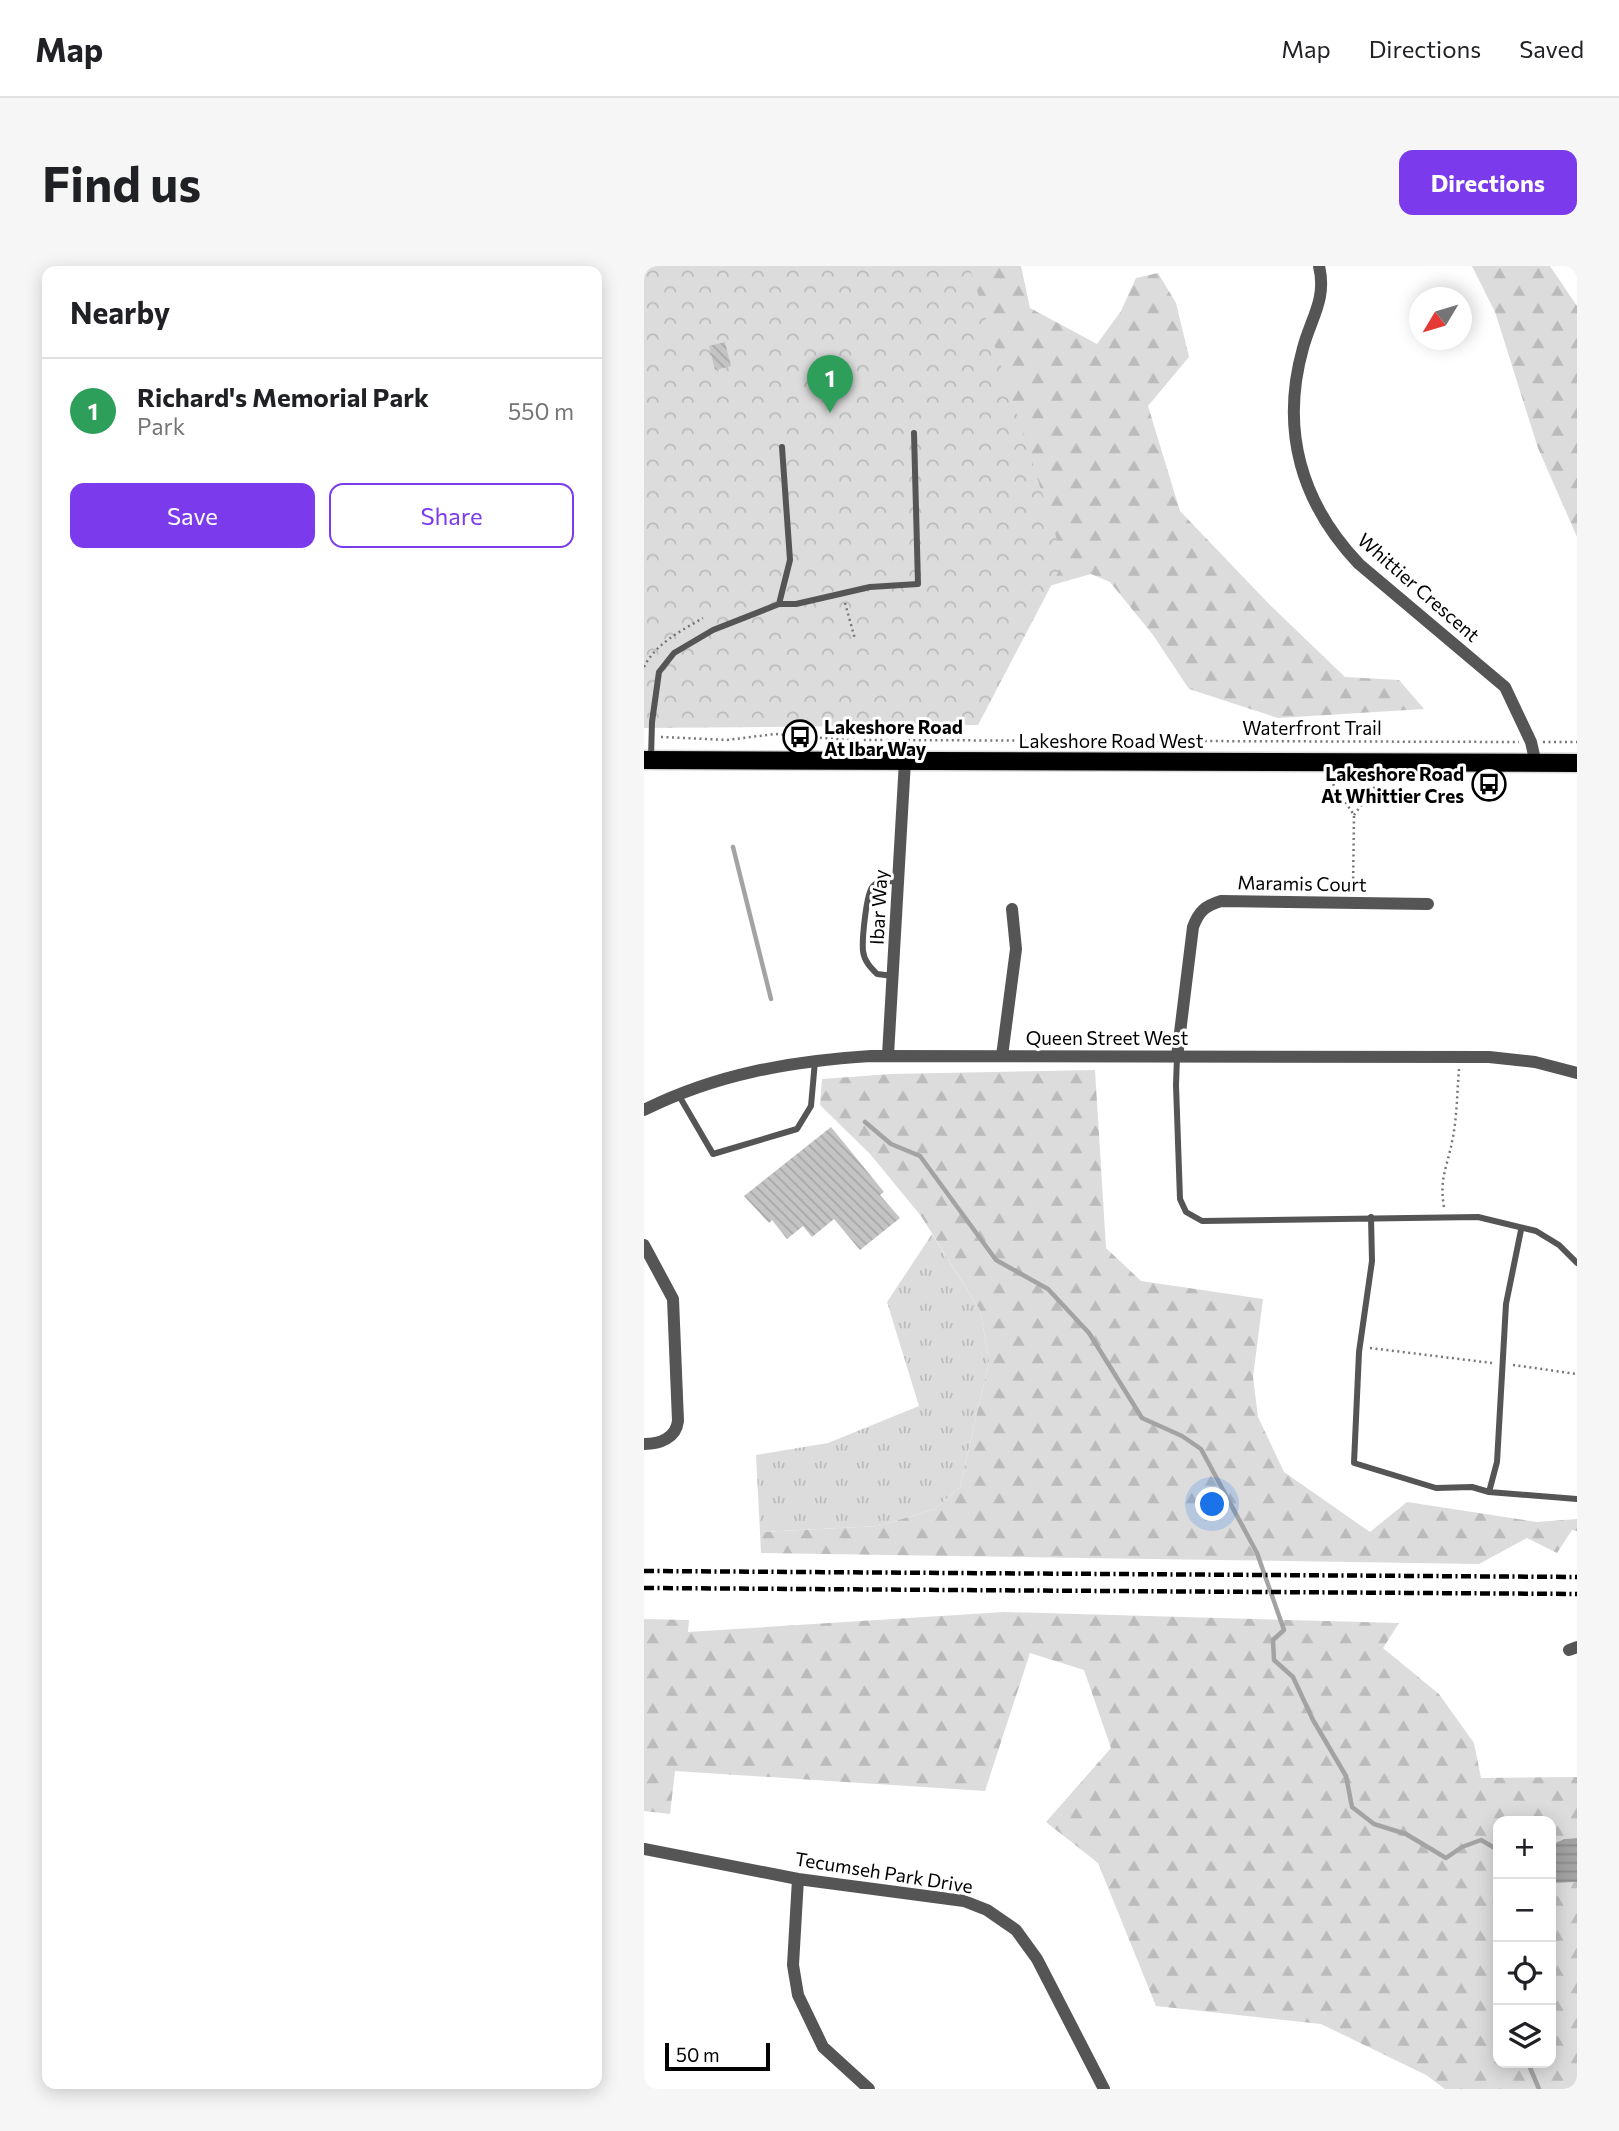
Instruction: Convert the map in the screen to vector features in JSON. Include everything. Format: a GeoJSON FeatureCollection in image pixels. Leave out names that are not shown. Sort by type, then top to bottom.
{"type":"FeatureCollection","features":[{"type":"Feature","properties":{"kind":"main road","name":"Lakeshore Road West"},"geometry":{"type":"LineString","coordinates":[[647,760],[1577,763]]}},
{"type":"Feature","properties":{"kind":"street","name":"Whittier Crescent"},"geometry":{"type":"LineString","coordinates":[[1319,266],[1323,281],[1315,318],[1296,376],[1294,434],[1299,463],[1323,519],[1340,544],[1359,564],[1505,687],[1531,742],[1536,764]]}},
{"type":"Feature","properties":{"kind":"street","name":"Ibar Way"},"geometry":{"type":"LineString","coordinates":[[888,1055],[905,761]]}},
{"type":"Feature","properties":{"kind":"street","name":"Maramis Court"},"geometry":{"type":"LineString","coordinates":[[1177,1057],[1193,927],[1198,913],[1208,905],[1221,901],[1428,904]]}},
{"type":"Feature","properties":{"kind":"street"},"geometry":{"type":"LineString","coordinates":[[1002,1056],[1016,948],[1012,909]]}},
{"type":"Feature","properties":{"kind":"street","name":"Queen Street West"},"geometry":{"type":"LineString","coordinates":[[644,1110],[678,1094],[754,1070],[815,1059],[888,1055],[1461,1057],[1524,1060],[1577,1073]]}},
{"type":"Feature","properties":{"kind":"street"},"geometry":{"type":"LineString","coordinates":[[644,1245],[673,1299],[678,1421],[677,1429],[666,1440],[644,1444]]}},
{"type":"Feature","properties":{"kind":"street","name":"Tecumseh Park Drive"},"geometry":{"type":"LineString","coordinates":[[644,1849],[798,1879],[964,1901],[987,1910],[1016,1930],[1037,1959],[1104,2089]]}},
{"type":"Feature","properties":{"kind":"street"},"geometry":{"type":"LineString","coordinates":[[798,1879],[793,1965],[798,1996],[823,2047],[869,2089]]}},
{"type":"Feature","properties":{"kind":"lane"},"geometry":{"type":"LineString","coordinates":[[647,760],[659,672],[674,653],[713,630],[779,604],[796,604],[870,587],[918,584],[914,433]]}},
{"type":"Feature","properties":{"kind":"lane"},"geometry":{"type":"LineString","coordinates":[[779,604],[790,560],[782,447]]}},
{"type":"Feature","properties":{"kind":"lane"},"geometry":{"type":"LineString","coordinates":[[893,976],[877,974],[868,965],[863,951],[868,894],[874,885],[883,881],[899,882]]}},
{"type":"Feature","properties":{"kind":"lane"},"geometry":{"type":"LineString","coordinates":[[1177,1057],[1180,1199],[1186,1212],[1202,1221],[1478,1217],[1521,1230],[1536,1231],[1559,1245],[1577,1263]]}},
{"type":"Feature","properties":{"kind":"lane"},"geometry":{"type":"LineString","coordinates":[[678,1094],[713,1154],[797,1129],[811,1106],[815,1059]]}},
{"type":"Feature","properties":{"kind":"lane"},"geometry":{"type":"LineString","coordinates":[[1371,1217],[1372,1261],[1360,1346],[1354,1463],[1436,1488],[1472,1487],[1489,1492],[1577,1499]]}},
{"type":"Feature","properties":{"kind":"lane"},"geometry":{"type":"LineString","coordinates":[[1489,1492],[1497,1462],[1506,1304],[1521,1230]]}},
{"type":"Feature","properties":{"kind":"path"},"geometry":{"type":"LineString","coordinates":[[842,593],[855,639]]}},
{"type":"Feature","properties":{"kind":"path"},"geometry":{"type":"LineString","coordinates":[[644,667],[667,640],[703,618]]}},
{"type":"Feature","properties":{"kind":"path","name":"Waterfront Trail"},"geometry":{"type":"LineString","coordinates":[[666,737],[726,740],[775,734],[847,740],[1497,742]]}},
{"type":"Feature","properties":{"kind":"path"},"geometry":{"type":"LineString","coordinates":[[1558,742],[1577,742]]}},
{"type":"Feature","properties":{"kind":"path"},"geometry":{"type":"LineString","coordinates":[[1333,784],[1354,815],[1353,902]]}},
{"type":"Feature","properties":{"kind":"path"},"geometry":{"type":"LineString","coordinates":[[1354,815],[1377,785]]}},
{"type":"Feature","properties":{"kind":"path"},"geometry":{"type":"LineString","coordinates":[[1446,1217],[1441,1190],[1444,1165],[1452,1142],[1461,1057]]}},
{"type":"Feature","properties":{"kind":"path"},"geometry":{"type":"LineString","coordinates":[[1360,1346],[1577,1374]]}},
{"type":"Feature","properties":{"kind":"green space"},"geometry":{"type":"Polygon","coordinates":[[[644,266],[969,266],[1064,561],[978,725],[644,728],[644,266]]]}},
{"type":"Feature","properties":{"kind":"green space"},"geometry":{"type":"Polygon","coordinates":[[[915,266],[1021,266],[1030,308],[1097,344],[1121,311],[1136,278],[1158,273],[1176,303],[1189,357],[1148,406],[1180,511],[1269,604],[1345,677],[1399,680],[1424,709],[1278,718],[1189,689],[1153,635],[1110,582],[1091,574],[1035,590],[915,266]]]}},
{"type":"Feature","properties":{"kind":"green space"},"geometry":{"type":"Polygon","coordinates":[[[1472,266],[1550,266],[1577,306],[1577,537],[1538,448],[1495,312],[1472,266]]]}},
{"type":"Feature","properties":{"kind":"green space"},"geometry":{"type":"Polygon","coordinates":[[[1095,1070],[1106,1248],[1141,1281],[1263,1299],[1253,1377],[1258,1417],[1284,1472],[1370,1532],[1407,1502],[1537,1522],[1577,1519],[1577,1531],[1572,1530],[1557,1553],[1527,1538],[1479,1564],[761,1553],[760,1532],[878,1526],[935,1509],[960,1487],[989,1361],[980,1310],[921,1216],[870,1154],[820,1105],[822,1079],[891,1074],[1095,1070]]]}},
{"type":"Feature","properties":{"kind":"green space"},"geometry":{"type":"Polygon","coordinates":[[[932,1234],[980,1310],[989,1361],[960,1487],[935,1509],[878,1526],[760,1532],[756,1455],[828,1443],[919,1406],[887,1302],[932,1234]]]}},
{"type":"Feature","properties":{"kind":"green space"},"geometry":{"type":"Polygon","coordinates":[[[1004,1612],[1399,1623],[1383,1648],[1439,1694],[1474,1743],[1481,1778],[1577,1777],[1577,1838],[1556,1843],[1556,1816],[1493,1816],[1493,2068],[1556,2068],[1556,1883],[1577,1882],[1577,2089],[1445,2089],[1426,2075],[1321,2024],[1156,2006],[1098,1863],[1046,1822],[1111,1748],[1084,1670],[1030,1653],[985,1791],[675,1771],[670,1814],[644,1811],[644,1619],[689,1620],[688,1632],[1004,1612]]]}},
{"type":"Feature","properties":{"kind":"shaded area"},"geometry":{"type":"Polygon","coordinates":[[[1577,1838],[1577,1882],[1556,1883],[1556,1843],[1577,1838]]]}},
{"type":"Feature","properties":{"kind":"building"},"geometry":{"type":"Polygon","coordinates":[[[725,342],[731,366],[715,370],[709,346],[725,342]]]}},
{"type":"Feature","properties":{"kind":"building"},"geometry":{"type":"Polygon","coordinates":[[[831,1127],[884,1192],[880,1195],[900,1218],[860,1250],[834,1219],[812,1237],[803,1226],[787,1239],[772,1220],[769,1223],[744,1196],[831,1127]]]}},
{"type":"Feature","properties":{"kind":"waterway"},"geometry":{"type":"LineString","coordinates":[[733,847],[771,999]]}},
{"type":"Feature","properties":{"kind":"waterway"},"geometry":{"type":"LineString","coordinates":[[865,1122],[891,1144],[920,1156],[996,1260],[1048,1289],[1089,1333],[1142,1418],[1182,1436],[1201,1449],[1257,1553],[1284,1630],[1273,1640],[1274,1660],[1293,1677],[1313,1720],[1346,1776],[1352,1807],[1374,1824],[1406,1834],[1446,1858],[1462,1847],[1481,1840],[1498,1850],[1496,1879]]}},
{"type":"Feature","properties":{"kind":"waterway"},"geometry":{"type":"LineString","coordinates":[[1530,2068],[1539,2089]]}},
{"type":"Feature","properties":{"kind":"railway"},"geometry":{"type":"LineString","coordinates":[[644,1571],[1577,1577]]}},
{"type":"Feature","properties":{"kind":"railway"},"geometry":{"type":"LineString","coordinates":[[644,1588],[1577,1594]]}},
{"type":"Feature","properties":{"kind":"place","name":"Richard's Memorial Park"},"geometry":{"type":"Point","coordinates":[830,413]}},
{"type":"Feature","properties":{"kind":"place","name":"Lakeshore Road At Ibar Way"},"geometry":{"type":"Point","coordinates":[800,737]}},
{"type":"Feature","properties":{"kind":"place","name":"Lakeshore Road At Whittier Cres"},"geometry":{"type":"Point","coordinates":[1489,784]}}]}
